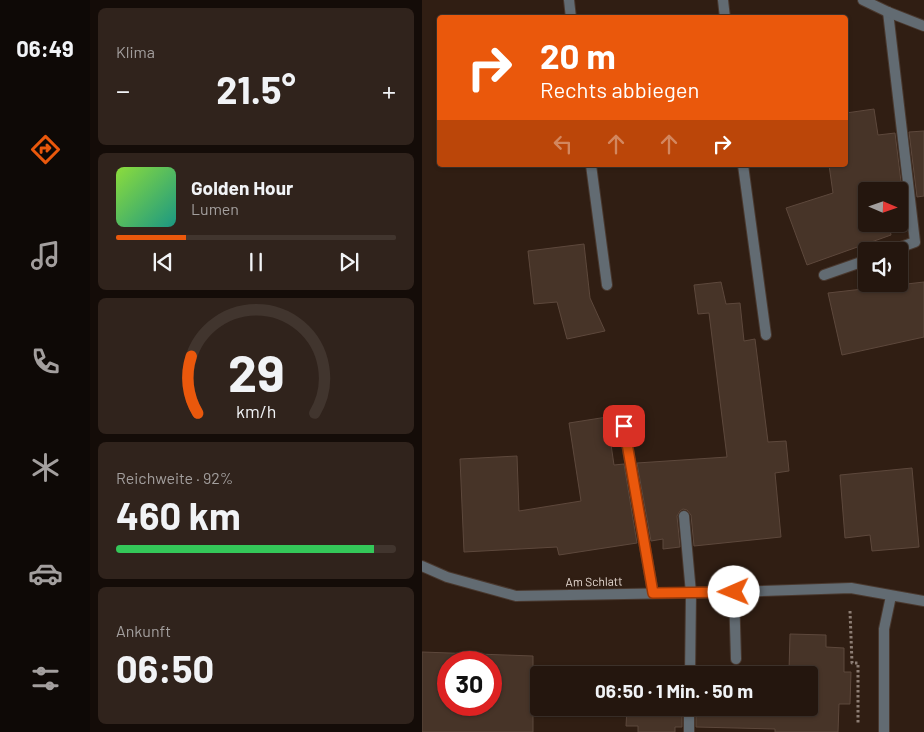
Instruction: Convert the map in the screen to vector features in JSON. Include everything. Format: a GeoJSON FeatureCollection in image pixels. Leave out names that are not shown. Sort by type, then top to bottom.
{"type":"FeatureCollection","features":[{"type":"Feature","properties":{"kind":"street"},"geometry":{"type":"LineString","coordinates":[[569,0],[571,15]]}},
{"type":"Feature","properties":{"kind":"street"},"geometry":{"type":"LineString","coordinates":[[723,0],[725,15]]}},
{"type":"Feature","properties":{"kind":"street"},"geometry":{"type":"LineString","coordinates":[[863,0],[924,26]]}},
{"type":"Feature","properties":{"kind":"street"},"geometry":{"type":"LineString","coordinates":[[888,12],[915,242],[908,245]]}},
{"type":"Feature","properties":{"kind":"street"},"geometry":{"type":"LineString","coordinates":[[591,167],[607,285]]}},
{"type":"Feature","properties":{"kind":"street"},"geometry":{"type":"LineString","coordinates":[[743,167],[766,336]]}},
{"type":"Feature","properties":{"kind":"street"},"geometry":{"type":"LineString","coordinates":[[824,276],[858,263]]}},
{"type":"Feature","properties":{"kind":"street"},"geometry":{"type":"LineString","coordinates":[[624,426],[653,593]]}},
{"type":"Feature","properties":{"kind":"street"},"geometry":{"type":"LineString","coordinates":[[684,516],[691,593],[690,666]]}},
{"type":"Feature","properties":{"kind":"street","name":"Am Schlatt"},"geometry":{"type":"LineString","coordinates":[[422,566],[447,577],[516,596],[851,588],[924,601]]}},
{"type":"Feature","properties":{"kind":"street"},"geometry":{"type":"LineString","coordinates":[[734,592],[736,659]]}},
{"type":"Feature","properties":{"kind":"street"},"geometry":{"type":"LineString","coordinates":[[884,732],[884,629],[891,596]]}},
{"type":"Feature","properties":{"kind":"street"},"geometry":{"type":"LineString","coordinates":[[689,716],[689,732]]}},
{"type":"Feature","properties":{"kind":"path"},"geometry":{"type":"LineString","coordinates":[[850,610],[852,663],[858,663],[858,724]]}},
{"type":"Feature","properties":{"kind":"building"},"geometry":{"type":"Polygon","coordinates":[[[874,109],[878,135],[895,133],[901,182],[858,182],[858,232],[890,232],[891,235],[871,242],[858,242],[858,247],[807,265],[786,208],[833,193],[829,167],[848,167],[848,113],[874,109]]]}},
{"type":"Feature","properties":{"kind":"building"},"geometry":{"type":"Polygon","coordinates":[[[924,131],[924,196],[917,197],[909,132],[924,131]]]}},
{"type":"Feature","properties":{"kind":"building"},"geometry":{"type":"Polygon","coordinates":[[[584,244],[590,298],[605,331],[567,339],[557,302],[534,304],[528,251],[584,244]]]}},
{"type":"Feature","properties":{"kind":"building"},"geometry":{"type":"Polygon","coordinates":[[[721,282],[726,304],[740,303],[744,341],[755,339],[768,442],[786,441],[789,471],[775,473],[781,537],[694,546],[691,515],[687,510],[683,509],[677,516],[680,547],[663,549],[663,539],[651,541],[637,463],[727,457],[709,313],[698,314],[694,285],[721,282]]]}},
{"type":"Feature","properties":{"kind":"building"},"geometry":{"type":"Polygon","coordinates":[[[924,282],[924,337],[842,355],[828,293],[858,290],[858,292],[908,292],[908,284],[924,282]]]}},
{"type":"Feature","properties":{"kind":"building"},"geometry":{"type":"Polygon","coordinates":[[[607,417],[614,465],[624,464],[637,543],[559,555],[557,547],[464,552],[460,459],[517,456],[519,511],[581,501],[569,423],[607,417]]]}},
{"type":"Feature","properties":{"kind":"building"},"geometry":{"type":"Polygon","coordinates":[[[912,468],[919,547],[872,551],[870,535],[845,538],[840,475],[912,468]]]}},
{"type":"Feature","properties":{"kind":"building"},"geometry":{"type":"Polygon","coordinates":[[[790,634],[826,635],[826,647],[844,648],[844,672],[851,672],[850,704],[839,704],[838,732],[775,732],[775,729],[696,727],[696,716],[818,716],[818,666],[789,666],[790,634]]]}},
{"type":"Feature","properties":{"kind":"building"},"geometry":{"type":"Polygon","coordinates":[[[422,652],[437,653],[437,716],[502,716],[502,655],[533,656],[533,666],[530,666],[530,716],[533,716],[533,732],[422,732],[422,652]]]}},
{"type":"Feature","properties":{"kind":"building"},"geometry":{"type":"Polygon","coordinates":[[[627,716],[682,716],[682,727],[675,727],[675,732],[638,732],[638,726],[626,726],[627,716]]]}},
{"type":"Feature","properties":{"kind":"route"},"geometry":{"type":"LineString","coordinates":[[624,426],[653,593],[734,592]]}}]}
